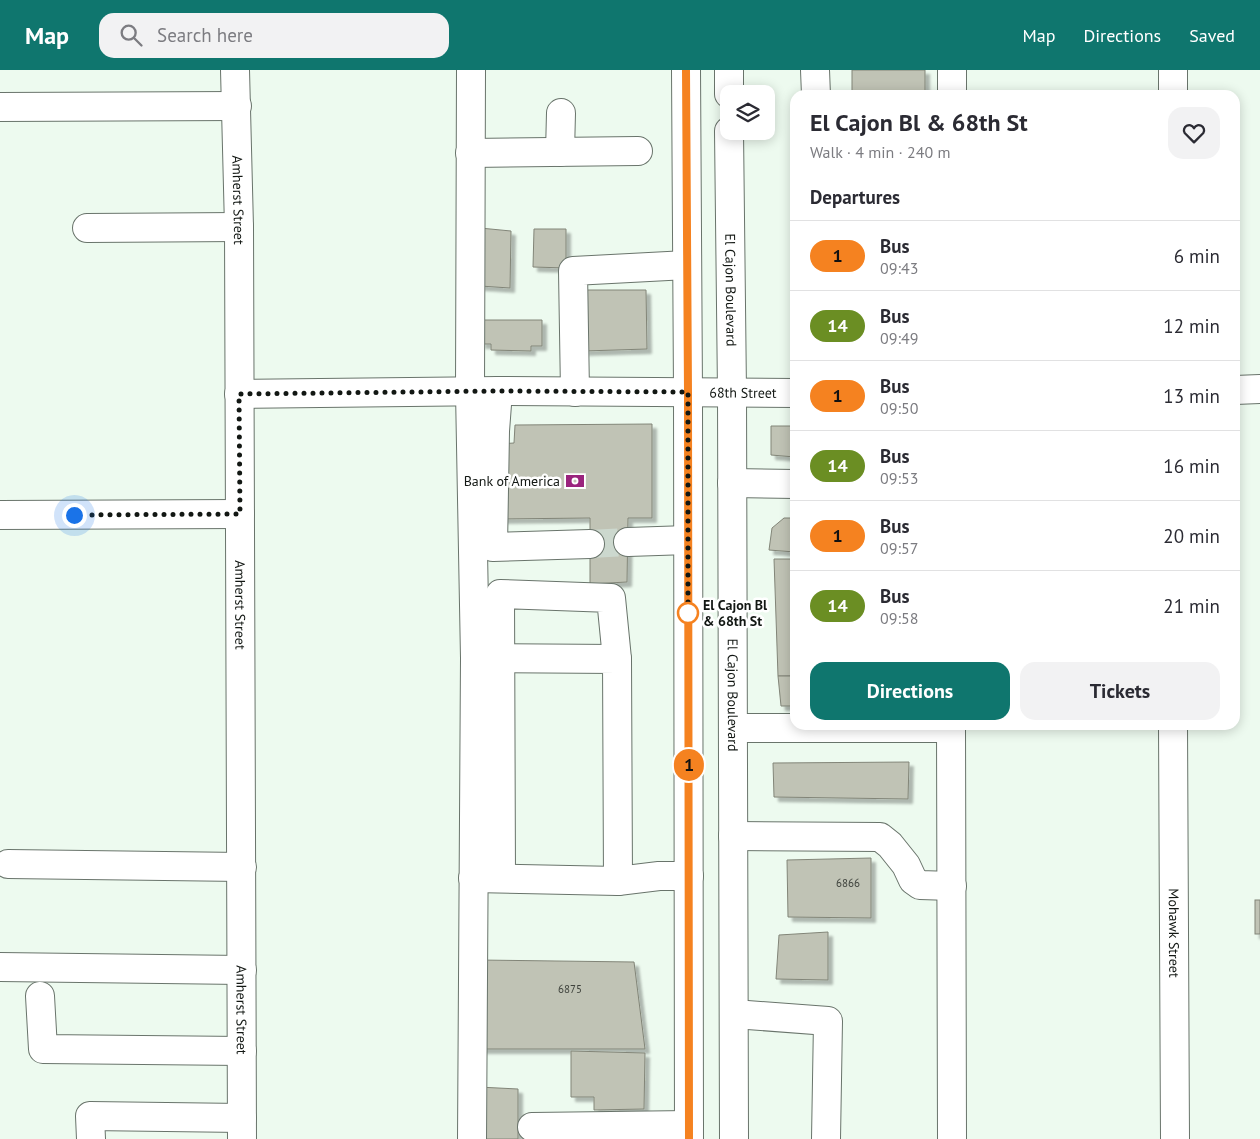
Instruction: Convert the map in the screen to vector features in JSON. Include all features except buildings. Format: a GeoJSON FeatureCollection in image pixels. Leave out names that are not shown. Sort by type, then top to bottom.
{"type":"FeatureCollection","features":[{"type":"Feature","properties":{"kind":"street","name":"Amherst Street"},"geometry":{"type":"LineString","coordinates":[[235,70],[239,227],[242,1128]]}},
{"type":"Feature","properties":{"kind":"street"},"geometry":{"type":"LineString","coordinates":[[471,70],[470,392],[501,878]]}},
{"type":"Feature","properties":{"kind":"street"},"geometry":{"type":"LineString","coordinates":[[532,1127],[607,1133],[689,1132],[686,70]]}},
{"type":"Feature","properties":{"kind":"street"},"geometry":{"type":"LineString","coordinates":[[729,70],[729,85]]}},
{"type":"Feature","properties":{"kind":"street"},"geometry":{"type":"LineString","coordinates":[[815,70],[816,90]]}},
{"type":"Feature","properties":{"kind":"street"},"geometry":{"type":"LineString","coordinates":[[952,70],[952,90]]}},
{"type":"Feature","properties":{"kind":"street"},"geometry":{"type":"LineString","coordinates":[[1173,70],[1173,90]]}},
{"type":"Feature","properties":{"kind":"street"},"geometry":{"type":"LineString","coordinates":[[0,107],[236,106]]}},
{"type":"Feature","properties":{"kind":"street"},"geometry":{"type":"LineString","coordinates":[[560,113],[560,152]]}},
{"type":"Feature","properties":{"kind":"street","name":"El Cajon Boulevard"},"geometry":{"type":"LineString","coordinates":[[729,140],[732,392],[734,1139]]}},
{"type":"Feature","properties":{"kind":"street"},"geometry":{"type":"LineString","coordinates":[[470,153],[638,151]]}},
{"type":"Feature","properties":{"kind":"street"},"geometry":{"type":"LineString","coordinates":[[87,228],[239,227]]}},
{"type":"Feature","properties":{"kind":"street"},"geometry":{"type":"LineString","coordinates":[[576,392],[573,271],[688,266]]}},
{"type":"Feature","properties":{"kind":"street"},"geometry":{"type":"LineString","coordinates":[[1240,390],[1260,389]]}},
{"type":"Feature","properties":{"kind":"street"},"geometry":{"type":"LineString","coordinates":[[498,391],[495,431],[493,547],[590,544]]}},
{"type":"Feature","properties":{"kind":"street","name":"68th Street"},"geometry":{"type":"LineString","coordinates":[[239,394],[498,391],[790,393]]}},
{"type":"Feature","properties":{"kind":"street"},"geometry":{"type":"LineString","coordinates":[[732,483],[790,484]]}},
{"type":"Feature","properties":{"kind":"street"},"geometry":{"type":"LineString","coordinates":[[0,515],[240,514]]}},
{"type":"Feature","properties":{"kind":"street"},"geometry":{"type":"LineString","coordinates":[[628,542],[688,540]]}},
{"type":"Feature","properties":{"kind":"street"},"geometry":{"type":"LineString","coordinates":[[472,1139],[473,878],[487,658],[500,594],[611,598],[617,659],[618,881]]}},
{"type":"Feature","properties":{"kind":"street"},"geometry":{"type":"LineString","coordinates":[[487,658],[617,659]]}},
{"type":"Feature","properties":{"kind":"street"},"geometry":{"type":"LineString","coordinates":[[733,728],[790,727]]}},
{"type":"Feature","properties":{"kind":"street"},"geometry":{"type":"LineString","coordinates":[[951,730],[952,1139]]}},
{"type":"Feature","properties":{"kind":"street","name":"Mohawk Street"},"geometry":{"type":"LineString","coordinates":[[1173,730],[1175,1139]]}},
{"type":"Feature","properties":{"kind":"street"},"geometry":{"type":"LineString","coordinates":[[733,836],[880,837],[890,845],[906,865],[913,880],[920,885],[952,886]]}},
{"type":"Feature","properties":{"kind":"street"},"geometry":{"type":"LineString","coordinates":[[8,864],[242,867]]}},
{"type":"Feature","properties":{"kind":"street"},"geometry":{"type":"LineString","coordinates":[[473,878],[618,881],[659,876],[689,876]]}},
{"type":"Feature","properties":{"kind":"street"},"geometry":{"type":"LineString","coordinates":[[0,967],[242,970]]}},
{"type":"Feature","properties":{"kind":"street"},"geometry":{"type":"LineString","coordinates":[[40,996],[43,1049],[242,1051]]}},
{"type":"Feature","properties":{"kind":"street"},"geometry":{"type":"LineString","coordinates":[[734,1014],[828,1021],[826,1139]]}},
{"type":"Feature","properties":{"kind":"street"},"geometry":{"type":"LineString","coordinates":[[91,1139],[90,1116],[242,1128]]}},
{"type":"Feature","properties":{"kind":"tunnel"},"geometry":{"type":"LineString","coordinates":[[590,544],[628,542]]}},
{"type":"Feature","properties":{"kind":"bus line","name":"1"},"geometry":{"type":"LineString","coordinates":[[686,70],[689,1139]]}},
{"type":"Feature","properties":{"kind":"place","name":"Bank of America"},"geometry":{"type":"Point","coordinates":[575,481]}},
{"type":"Feature","properties":{"kind":"place","name":"El Cajon Bl & 68th St"},"geometry":{"type":"Point","coordinates":[688,613]}},
{"type":"Feature","properties":{"kind":"route"},"geometry":{"type":"LineString","coordinates":[[74,515],[240,514],[239,394],[498,391],[688,392],[688,619],[688,613]]}}]}
